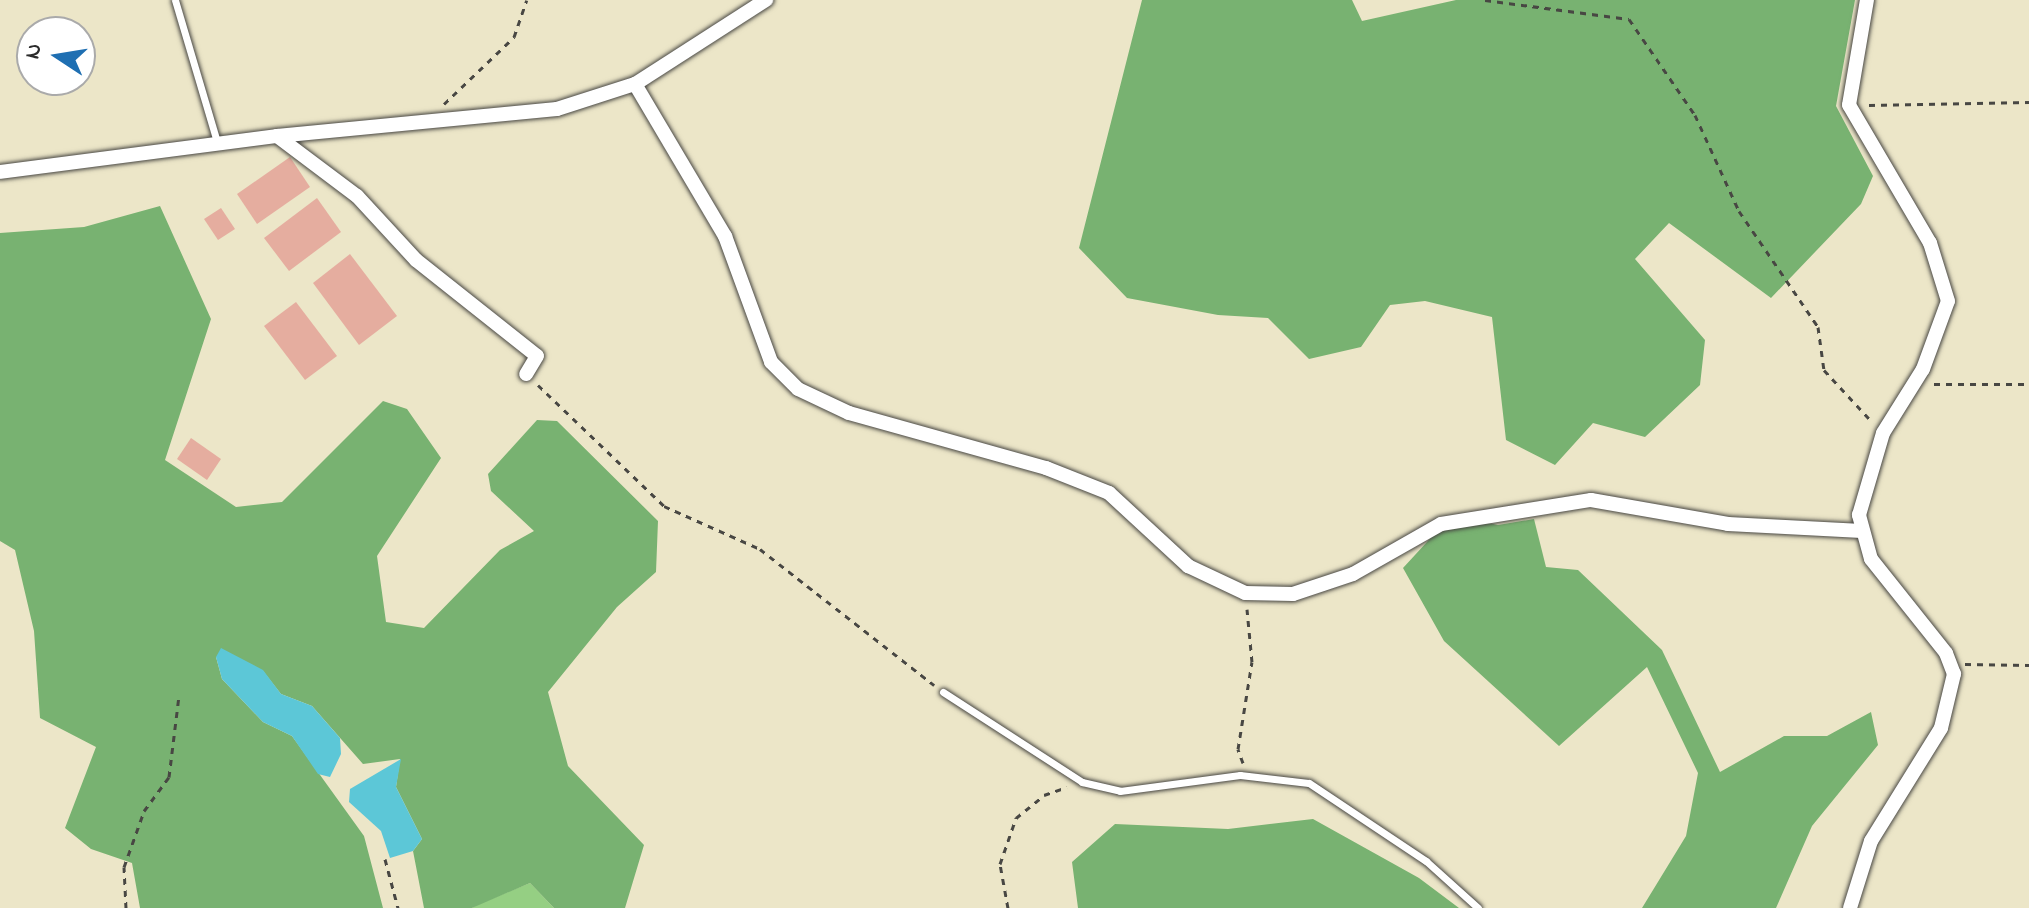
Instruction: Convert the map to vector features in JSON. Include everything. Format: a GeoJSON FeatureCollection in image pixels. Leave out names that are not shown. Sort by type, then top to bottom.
{"type":"FeatureCollection","features":[{"type":"Feature","properties":{"kind":"street"},"geometry":{"type":"LineString","coordinates":[[0,172],[277,136],[557,109],[635,84],[766,0]]}},
{"type":"Feature","properties":{"kind":"street"},"geometry":{"type":"LineString","coordinates":[[1850,908],[1871,841],[1941,728],[1953,692],[1954,664],[1871,559],[1859,515],[1883,433],[1914,384],[1946,311],[1943,278],[1930,243],[1849,105],[1867,0]]}},
{"type":"Feature","properties":{"kind":"street"},"geometry":{"type":"LineString","coordinates":[[635,84],[725,236],[771,362],[798,389],[849,413],[1046,468],[1109,493],[1188,566],[1245,593],[1293,594],[1353,574],[1441,524],[1591,500],[1728,524],[1862,531]]}},
{"type":"Feature","properties":{"kind":"street"},"geometry":{"type":"LineString","coordinates":[[277,136],[357,196],[416,260],[537,356],[526,374]]}},
{"type":"Feature","properties":{"kind":"lane"},"geometry":{"type":"LineString","coordinates":[[175,0],[218,145]]}},
{"type":"Feature","properties":{"kind":"lane"},"geometry":{"type":"LineString","coordinates":[[943,692],[1082,782],[1120,791],[1248,776],[1309,783],[1426,861],[1478,908]]}},
{"type":"Feature","properties":{"kind":"path"},"geometry":{"type":"LineString","coordinates":[[425,122],[514,37],[527,0]]}},
{"type":"Feature","properties":{"kind":"path"},"geometry":{"type":"LineString","coordinates":[[1485,0],[1629,19],[1695,115],[1739,211],[1818,327],[1824,370],[1883,433]]}},
{"type":"Feature","properties":{"kind":"path"},"geometry":{"type":"LineString","coordinates":[[1849,105],[2029,102]]}},
{"type":"Feature","properties":{"kind":"path"},"geometry":{"type":"LineString","coordinates":[[526,374],[664,506],[760,549],[943,692]]}},
{"type":"Feature","properties":{"kind":"path"},"geometry":{"type":"LineString","coordinates":[[1914,384],[2029,384]]}},
{"type":"Feature","properties":{"kind":"path"},"geometry":{"type":"LineString","coordinates":[[1245,593],[1252,662],[1238,749],[1248,776]]}},
{"type":"Feature","properties":{"kind":"path"},"geometry":{"type":"LineString","coordinates":[[1954,664],[2029,665]]}},
{"type":"Feature","properties":{"kind":"path"},"geometry":{"type":"LineString","coordinates":[[126,908],[124,867],[144,811],[169,777],[179,696]]}},
{"type":"Feature","properties":{"kind":"path"},"geometry":{"type":"LineString","coordinates":[[1008,908],[1000,864],[1016,818],[1044,795],[1082,782]]}},
{"type":"Feature","properties":{"kind":"path"},"geometry":{"type":"LineString","coordinates":[[385,859],[398,908]]}},
{"type":"Feature","properties":{"kind":"green space"},"geometry":{"type":"Polygon","coordinates":[[[1142,0],[1352,0],[1362,21],[1456,0],[1855,0],[1836,106],[1873,176],[1861,204],[1771,298],[1669,223],[1635,259],[1705,340],[1700,385],[1645,437],[1593,423],[1555,465],[1506,440],[1492,317],[1425,301],[1390,305],[1361,347],[1309,359],[1268,318],[1218,315],[1127,298],[1079,248],[1142,0]]]}},
{"type":"Feature","properties":{"kind":"green space"},"geometry":{"type":"Polygon","coordinates":[[[160,206],[211,319],[165,460],[236,507],[282,502],[383,401],[407,409],[441,458],[377,556],[386,622],[424,628],[500,550],[534,531],[491,491],[488,474],[537,420],[557,421],[658,521],[656,572],[617,607],[548,692],[568,766],[644,845],[625,908],[554,908],[530,883],[472,908],[424,908],[413,851],[422,839],[396,787],[400,759],[363,764],[312,706],[281,694],[263,671],[216,657],[222,679],[263,722],[292,736],[364,836],[383,908],[140,908],[132,863],[91,849],[65,828],[96,747],[40,718],[34,631],[15,550],[0,541],[0,233],[84,227],[160,206]]]}},
{"type":"Feature","properties":{"kind":"green space"},"geometry":{"type":"Polygon","coordinates":[[[1534,519],[1546,567],[1578,570],[1662,650],[1720,772],[1784,736],[1827,736],[1871,712],[1878,745],[1812,826],[1776,908],[1642,908],[1686,836],[1698,773],[1647,667],[1559,746],[1444,641],[1403,568],[1438,530],[1479,521],[1498,525],[1534,519]]]}},
{"type":"Feature","properties":{"kind":"green space"},"geometry":{"type":"Polygon","coordinates":[[[1313,819],[1419,878],[1459,908],[1078,908],[1072,862],[1115,824],[1228,829],[1313,819]]]}},
{"type":"Feature","properties":{"kind":"green space"},"geometry":{"type":"Polygon","coordinates":[[[530,883],[554,908],[472,908],[479,904],[530,883]]]}},
{"type":"Feature","properties":{"kind":"water"},"geometry":{"type":"Polygon","coordinates":[[[221,648],[263,670],[281,694],[312,706],[340,738],[341,754],[330,777],[318,774],[292,736],[263,722],[222,679],[216,657],[221,648]]]}},
{"type":"Feature","properties":{"kind":"water"},"geometry":{"type":"Polygon","coordinates":[[[401,759],[396,787],[422,839],[413,851],[390,858],[381,831],[349,802],[350,789],[401,759]]]}},
{"type":"Feature","properties":{"kind":"building"},"geometry":{"type":"Polygon","coordinates":[[[290,157],[310,187],[257,224],[237,194],[290,157]]]}},
{"type":"Feature","properties":{"kind":"building"},"geometry":{"type":"Polygon","coordinates":[[[317,198],[341,232],[289,271],[264,238],[317,198]]]}},
{"type":"Feature","properties":{"kind":"building"},"geometry":{"type":"Polygon","coordinates":[[[221,208],[235,229],[218,240],[204,219],[221,208]]]}},
{"type":"Feature","properties":{"kind":"building"},"geometry":{"type":"Polygon","coordinates":[[[350,254],[397,316],[359,345],[313,283],[350,254]]]}},
{"type":"Feature","properties":{"kind":"building"},"geometry":{"type":"Polygon","coordinates":[[[296,302],[337,356],[305,380],[264,326],[296,302]]]}},
{"type":"Feature","properties":{"kind":"building"},"geometry":{"type":"Polygon","coordinates":[[[191,438],[221,459],[207,480],[177,459],[191,438]]]}}]}
